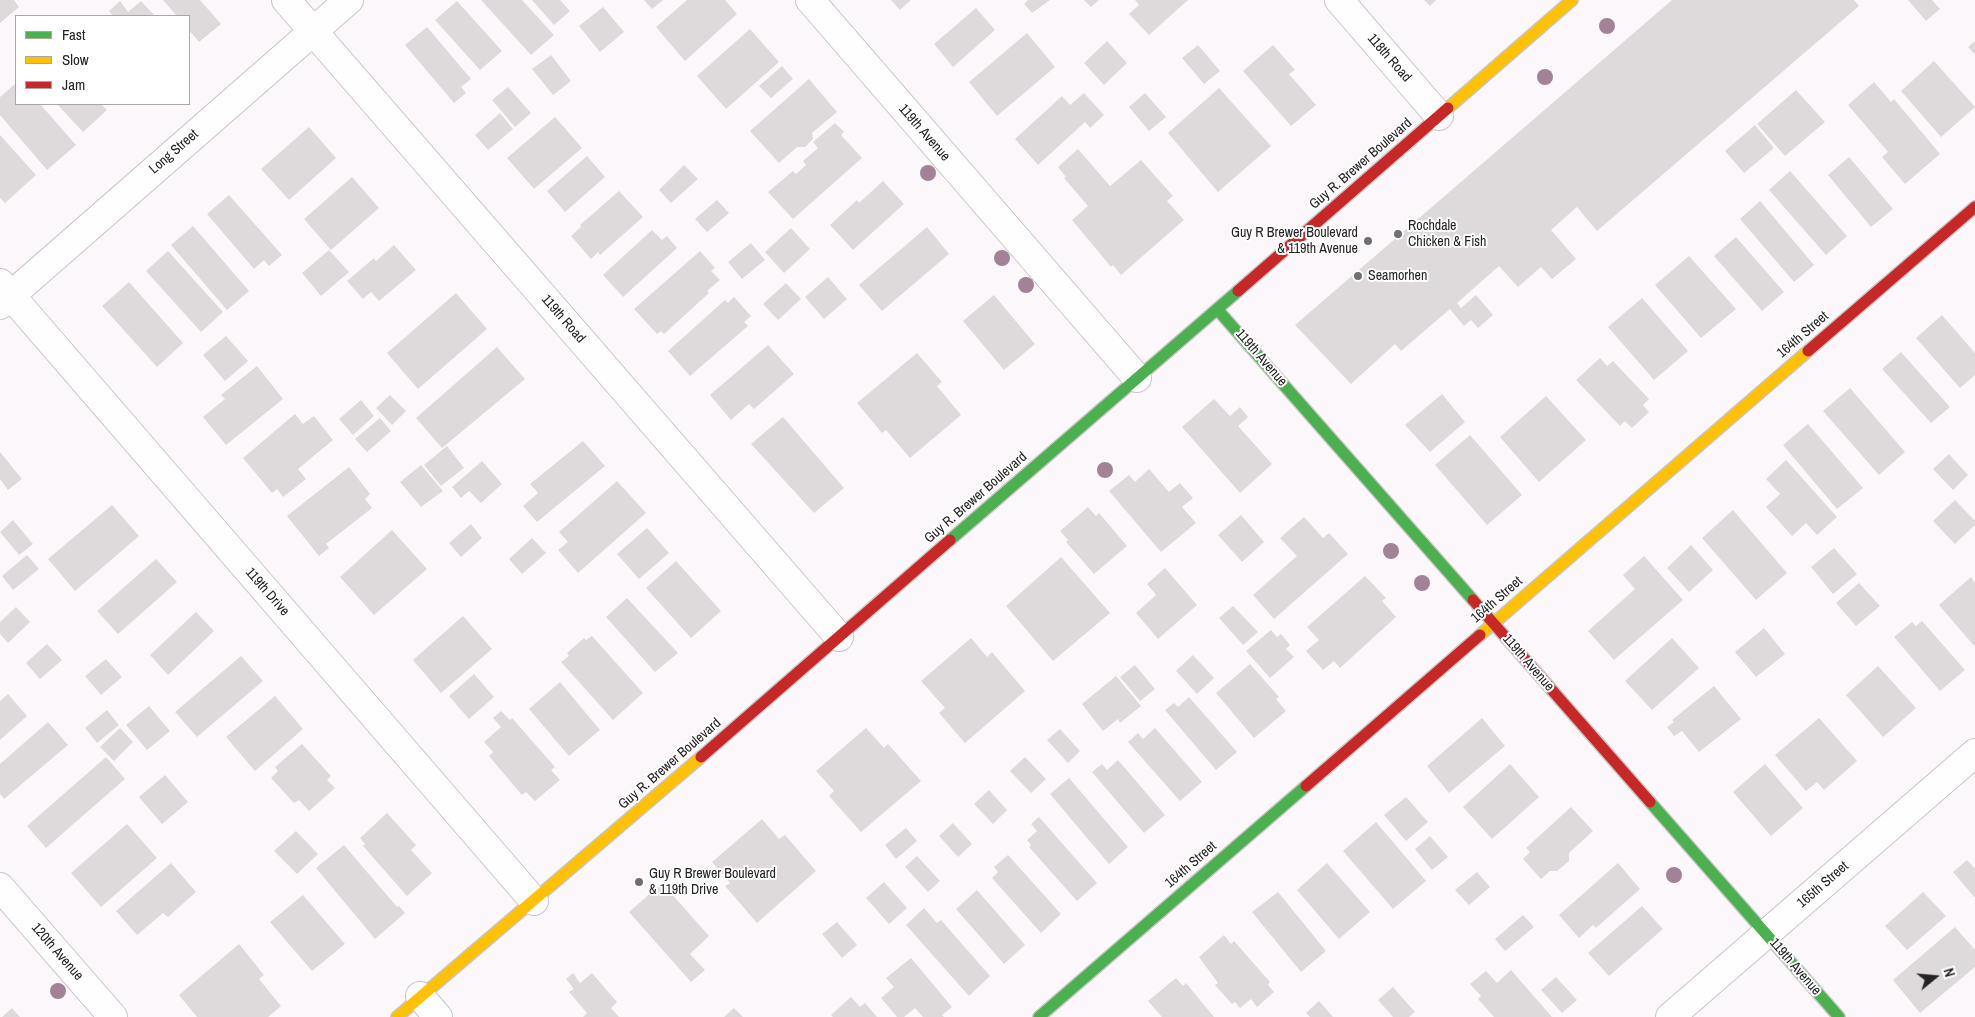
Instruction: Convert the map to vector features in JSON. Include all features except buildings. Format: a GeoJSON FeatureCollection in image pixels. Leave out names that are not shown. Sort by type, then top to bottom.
{"type":"FeatureCollection","features":[{"type":"Feature","properties":{"kind":"street","name":"119th Road"},"geometry":{"type":"LineString","coordinates":[[286,0],[839,637]]}},
{"type":"Feature","properties":{"kind":"street","name":"Long Street"},"geometry":{"type":"LineString","coordinates":[[4,294],[349,0]]}},
{"type":"Feature","properties":{"kind":"street","name":"119th Avenue"},"geometry":{"type":"LineString","coordinates":[[810,0],[1137,378]]}},
{"type":"Feature","properties":{"kind":"street","name":"118th Road"},"geometry":{"type":"LineString","coordinates":[[1339,0],[1439,116]]}},
{"type":"Feature","properties":{"kind":"street","name":"Guy R. Brewer Boulevard"},"geometry":{"type":"LineString","coordinates":[[397,1017],[534,901],[1572,0]]}},
{"type":"Feature","properties":{"kind":"street","name":"164th Street"},"geometry":{"type":"LineString","coordinates":[[1039,1017],[1975,207]]}},
{"type":"Feature","properties":{"kind":"street","name":"119th Drive"},"geometry":{"type":"LineString","coordinates":[[4,294],[534,901]]}},
{"type":"Feature","properties":{"kind":"street","name":"119th Avenue"},"geometry":{"type":"LineString","coordinates":[[1217,309],[1839,1017]]}},
{"type":"Feature","properties":{"kind":"street","name":"165th Street"},"geometry":{"type":"LineString","coordinates":[[1670,1017],[1975,753]]}},
{"type":"Feature","properties":{"kind":"street","name":"120th Avenue"},"geometry":{"type":"LineString","coordinates":[[0,887],[113,1017]]}},
{"type":"Feature","properties":{"kind":"street"},"geometry":{"type":"LineString","coordinates":[[420,996],[438,1017]]}},
{"type":"Feature","properties":{"kind":"traffic: fast"},"geometry":{"type":"LineString","coordinates":[[950,540],[1238,291]]}},
{"type":"Feature","properties":{"kind":"traffic: fast"},"geometry":{"type":"LineString","coordinates":[[1217,309],[1473,600]]}},
{"type":"Feature","properties":{"kind":"traffic: fast"},"geometry":{"type":"LineString","coordinates":[[1039,1017],[1306,786]]}},
{"type":"Feature","properties":{"kind":"traffic: fast"},"geometry":{"type":"LineString","coordinates":[[1650,802],[1839,1017]]}},
{"type":"Feature","properties":{"kind":"traffic: slow"},"geometry":{"type":"LineString","coordinates":[[1448,108],[1572,0]]}},
{"type":"Feature","properties":{"kind":"traffic: slow"},"geometry":{"type":"LineString","coordinates":[[1480,635],[1808,351]]}},
{"type":"Feature","properties":{"kind":"traffic: slow"},"geometry":{"type":"LineString","coordinates":[[397,1017],[701,757]]}},
{"type":"Feature","properties":{"kind":"traffic: jam"},"geometry":{"type":"LineString","coordinates":[[1238,291],[1448,108]]}},
{"type":"Feature","properties":{"kind":"traffic: jam"},"geometry":{"type":"LineString","coordinates":[[1808,351],[1975,207]]}},
{"type":"Feature","properties":{"kind":"traffic: jam"},"geometry":{"type":"LineString","coordinates":[[701,757],[950,540]]}},
{"type":"Feature","properties":{"kind":"traffic: jam"},"geometry":{"type":"LineString","coordinates":[[1473,600],[1650,802]]}},
{"type":"Feature","properties":{"kind":"traffic: jam"},"geometry":{"type":"LineString","coordinates":[[1306,786],[1480,635]]}},
{"type":"Feature","properties":{"kind":"place","name":"Rochdale Chicken & Fish"},"geometry":{"type":"Point","coordinates":[1398,234]}},
{"type":"Feature","properties":{"kind":"place","name":"Guy R Brewer Boulevard & 119th Avenue"},"geometry":{"type":"Point","coordinates":[1368,241]}},
{"type":"Feature","properties":{"kind":"place","name":"Seamorhen"},"geometry":{"type":"Point","coordinates":[1358,276]}},
{"type":"Feature","properties":{"kind":"place","name":"Guy R Brewer Boulevard & 119th Drive"},"geometry":{"type":"Point","coordinates":[639,882]}}]}
